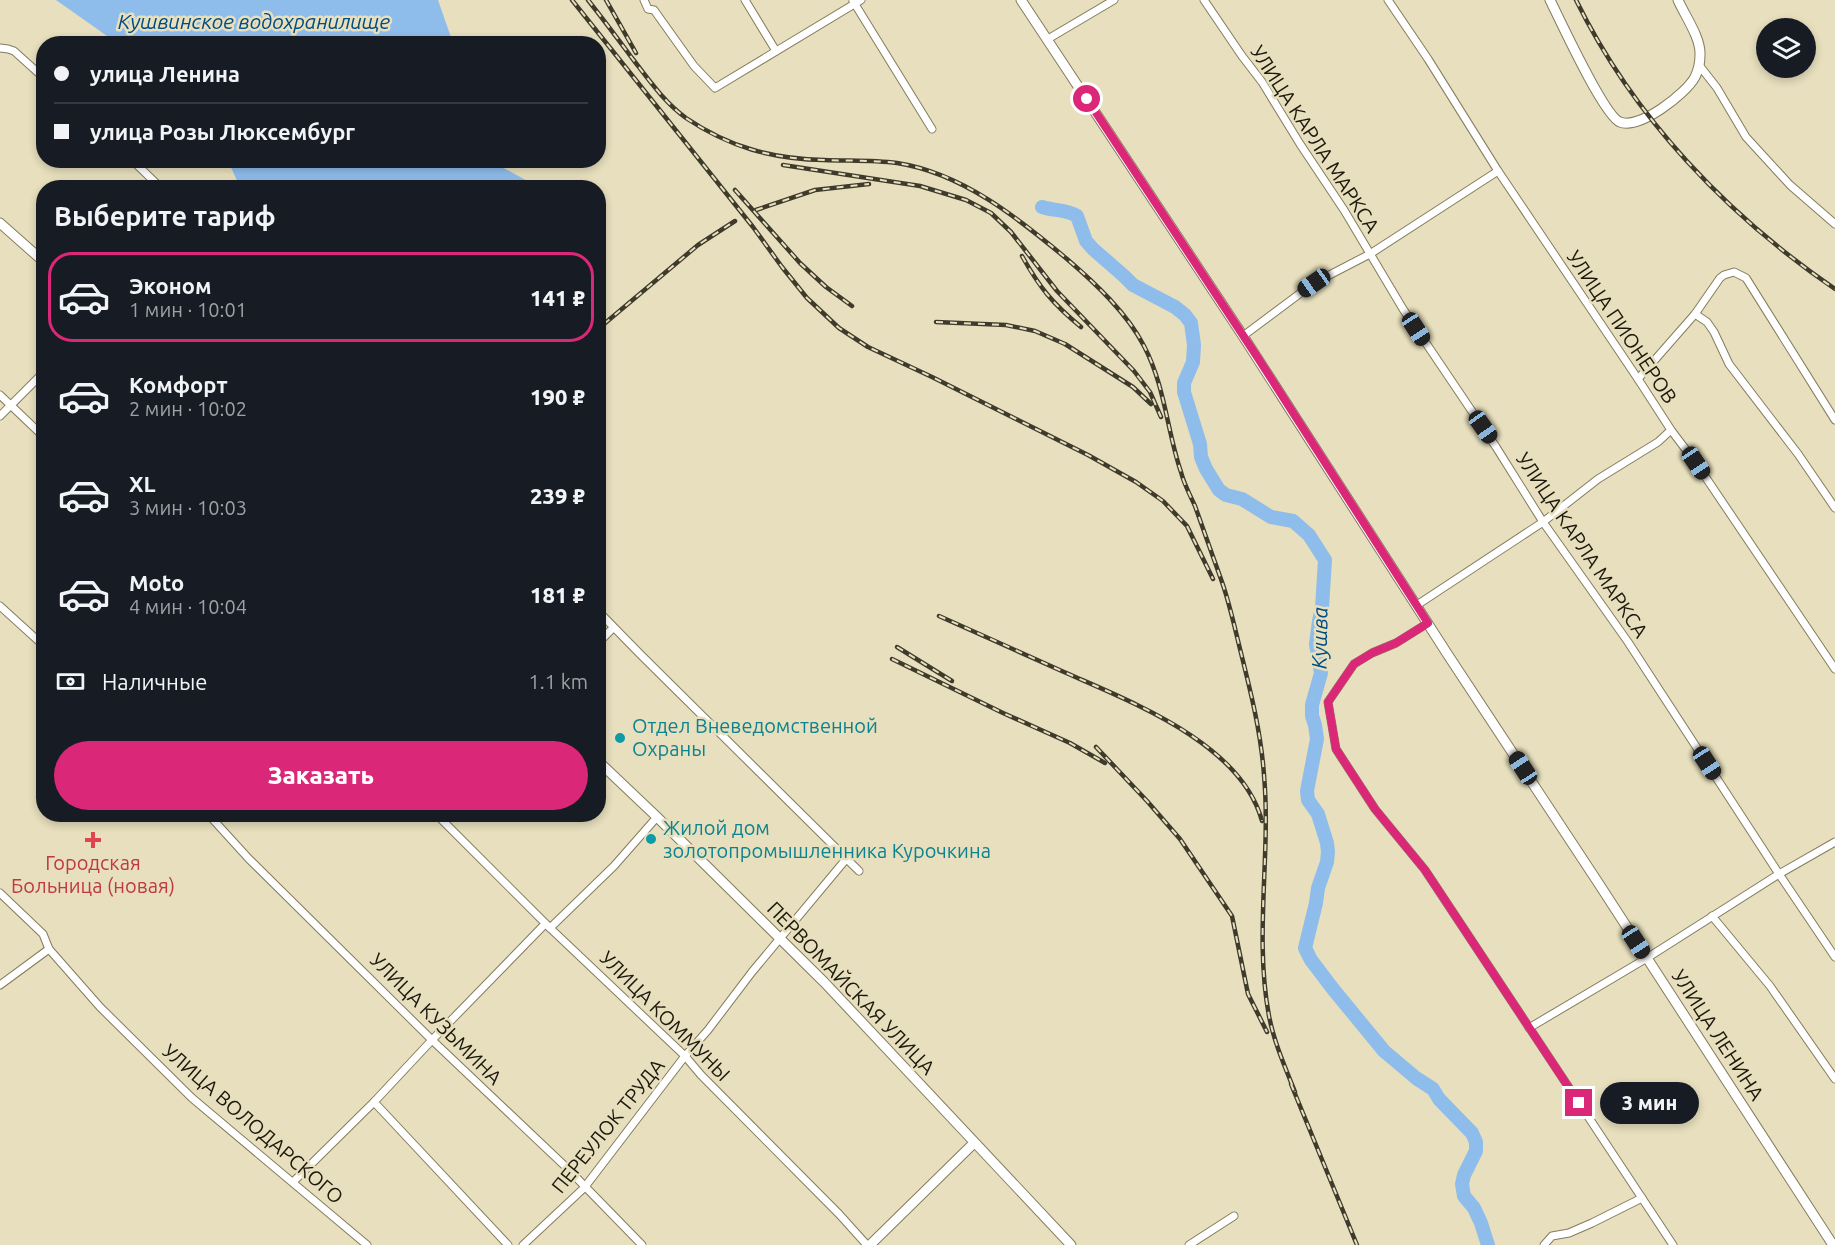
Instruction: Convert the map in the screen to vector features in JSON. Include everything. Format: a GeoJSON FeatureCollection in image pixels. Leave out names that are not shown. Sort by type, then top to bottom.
{"type":"FeatureCollection","features":[{"type":"Feature","properties":{"kind":"main road","name":"УЛИЦА ЛЕНИНА"},"geometry":{"type":"LineString","coordinates":[[1021,0],[1243,336],[1833,1245]]}},
{"type":"Feature","properties":{"kind":"main road"},"geometry":{"type":"LineString","coordinates":[[1550,0],[1611,115],[1619,122],[1628,124],[1638,122],[1674,99],[1695,77],[1700,54],[1698,43],[1678,0]]}},
{"type":"Feature","properties":{"kind":"main road"},"geometry":{"type":"LineString","coordinates":[[0,223],[36,255]]}},
{"type":"Feature","properties":{"kind":"main road","name":"ПЕРВОМАЙСКАЯ УЛИЦА"},"geometry":{"type":"LineString","coordinates":[[606,769],[825,983],[1071,1245]]}},
{"type":"Feature","properties":{"kind":"main road"},"geometry":{"type":"LineString","coordinates":[[868,1245],[974,1143]]}},
{"type":"Feature","properties":{"kind":"street"},"geometry":{"type":"LineString","coordinates":[[644,0],[648,9],[654,10],[694,66],[715,88],[856,1],[932,129]]}},
{"type":"Feature","properties":{"kind":"street"},"geometry":{"type":"LineString","coordinates":[[745,0],[777,51]]}},
{"type":"Feature","properties":{"kind":"street"},"geometry":{"type":"LineString","coordinates":[[1047,39],[1114,0]]}},
{"type":"Feature","properties":{"kind":"street","name":"УЛИЦА КАРЛА МАРКСА"},"geometry":{"type":"LineString","coordinates":[[1203,0],[1262,82],[1403,309],[1497,447],[1543,522],[1628,642],[1835,957]]}},
{"type":"Feature","properties":{"kind":"street","name":"УЛИЦА ПИОНЕРОВ"},"geometry":{"type":"LineString","coordinates":[[1388,0],[1428,58],[1498,171],[1671,430],[1696,463],[1835,669]]}},
{"type":"Feature","properties":{"kind":"street"},"geometry":{"type":"LineString","coordinates":[[4,48],[14,51],[36,71]]}},
{"type":"Feature","properties":{"kind":"street"},"geometry":{"type":"LineString","coordinates":[[1699,65],[1717,88],[1746,137],[1790,185],[1835,224]]}},
{"type":"Feature","properties":{"kind":"street"},"geometry":{"type":"LineString","coordinates":[[140,168],[153,180]]}},
{"type":"Feature","properties":{"kind":"street"},"geometry":{"type":"LineString","coordinates":[[1243,336],[1314,283],[1370,254],[1498,171]]}},
{"type":"Feature","properties":{"kind":"street"},"geometry":{"type":"LineString","coordinates":[[1638,379],[1695,314],[1720,278],[1724,274],[1734,272],[1746,278],[1835,420]]}},
{"type":"Feature","properties":{"kind":"street"},"geometry":{"type":"LineString","coordinates":[[1695,314],[1707,322],[1729,364],[1798,454],[1835,508]]}},
{"type":"Feature","properties":{"kind":"street"},"geometry":{"type":"LineString","coordinates":[[0,416],[36,380]]}},
{"type":"Feature","properties":{"kind":"street"},"geometry":{"type":"LineString","coordinates":[[0,395],[36,428]]}},
{"type":"Feature","properties":{"kind":"street"},"geometry":{"type":"LineString","coordinates":[[1417,605],[1543,522],[1598,479],[1658,442],[1671,430]]}},
{"type":"Feature","properties":{"kind":"street"},"geometry":{"type":"LineString","coordinates":[[0,606],[36,638]]}},
{"type":"Feature","properties":{"kind":"street"},"geometry":{"type":"LineString","coordinates":[[606,620],[859,871]]}},
{"type":"Feature","properties":{"kind":"street"},"geometry":{"type":"LineString","coordinates":[[1428,623],[1396,643],[1354,664],[1328,702],[1336,749],[1375,809],[1425,870],[1673,1245]]}},
{"type":"Feature","properties":{"kind":"street"},"geometry":{"type":"LineString","coordinates":[[606,635],[613,628]]}},
{"type":"Feature","properties":{"kind":"street"},"geometry":{"type":"LineString","coordinates":[[293,1182],[374,1102],[432,1040],[548,926],[614,866],[657,817]]}},
{"type":"Feature","properties":{"kind":"street","name":"УЛИЦА КУЗЬМИНА"},"geometry":{"type":"LineString","coordinates":[[215,822],[249,859],[432,1040],[567,1168],[642,1245]]}},
{"type":"Feature","properties":{"kind":"street","name":"УЛИЦА КОММУНЫ"},"geometry":{"type":"LineString","coordinates":[[444,822],[548,926],[685,1056],[868,1245]]}},
{"type":"Feature","properties":{"kind":"street"},"geometry":{"type":"LineString","coordinates":[[1529,1028],[1835,842]]}},
{"type":"Feature","properties":{"kind":"street","name":"ПЕРЕУЛОК ТРУДА"},"geometry":{"type":"LineString","coordinates":[[523,1245],[584,1188],[685,1056],[847,858]]}},
{"type":"Feature","properties":{"kind":"street","name":"УЛИЦА ВОЛОДАРСКОГО"},"geometry":{"type":"LineString","coordinates":[[0,893],[43,934],[49,949],[99,1007],[192,1098],[368,1245]]}},
{"type":"Feature","properties":{"kind":"street"},"geometry":{"type":"LineString","coordinates":[[1712,916],[1770,986],[1835,1079]]}},
{"type":"Feature","properties":{"kind":"street"},"geometry":{"type":"LineString","coordinates":[[0,985],[49,949]]}},
{"type":"Feature","properties":{"kind":"street"},"geometry":{"type":"LineString","coordinates":[[374,1102],[508,1245]]}},
{"type":"Feature","properties":{"kind":"street"},"geometry":{"type":"LineString","coordinates":[[1544,1245],[1552,1236],[1577,1230],[1642,1198]]}},
{"type":"Feature","properties":{"kind":"street"},"geometry":{"type":"LineString","coordinates":[[1189,1245],[1234,1216]]}},
{"type":"Feature","properties":{"kind":"water","name":"Кушвинское водохранилище"},"geometry":{"type":"Polygon","coordinates":[[[56,0],[438,0],[451,36],[107,36],[56,0]]]}},
{"type":"Feature","properties":{"kind":"water"},"geometry":{"type":"Polygon","coordinates":[[[231,168],[504,168],[526,180],[237,180],[231,168]]]}},
{"type":"Feature","properties":{"kind":"waterway","name":"Кушва"},"geometry":{"type":"LineString","coordinates":[[1042,207],[1069,212],[1077,216],[1086,241],[1093,249],[1133,285],[1175,307],[1185,315],[1191,323],[1194,345],[1193,362],[1184,383],[1184,392],[1206,469],[1219,490],[1226,495],[1242,499],[1271,517],[1293,521],[1309,535],[1325,560],[1322,608],[1316,644],[1321,673],[1312,705],[1317,739],[1307,791],[1308,800],[1318,814],[1328,852],[1305,948],[1311,960],[1333,989],[1384,1051],[1433,1089],[1439,1099],[1472,1133],[1476,1142],[1476,1151],[1462,1184],[1464,1196],[1474,1208],[1488,1245]]}},
{"type":"Feature","properties":{"kind":"railway"},"geometry":{"type":"LineString","coordinates":[[572,0],[601,36]]}},
{"type":"Feature","properties":{"kind":"railway"},"geometry":{"type":"LineString","coordinates":[[588,0],[664,98],[678,112],[702,128],[735,144],[769,154],[805,159],[897,163],[944,176],[1009,213],[1067,259],[1110,299],[1137,334],[1157,377],[1182,476],[1225,591],[1255,713],[1263,759],[1266,805],[1263,926],[1265,986],[1274,1035],[1295,1092]]}},
{"type":"Feature","properties":{"kind":"railway"},"geometry":{"type":"LineString","coordinates":[[606,0],[636,53]]}},
{"type":"Feature","properties":{"kind":"railway"},"geometry":{"type":"LineString","coordinates":[[1576,0],[1599,43],[1626,85],[1687,161],[1757,229],[1835,289]]}},
{"type":"Feature","properties":{"kind":"railway"},"geometry":{"type":"LineString","coordinates":[[606,43],[807,298],[839,328],[868,347],[1088,455],[1136,482],[1163,501],[1187,526],[1213,579]]}},
{"type":"Feature","properties":{"kind":"railway"},"geometry":{"type":"LineString","coordinates":[[783,165],[920,186],[966,200],[991,213],[1011,232],[1057,291],[1134,371],[1150,392],[1161,417]]}},
{"type":"Feature","properties":{"kind":"railway"},"geometry":{"type":"LineString","coordinates":[[756,210],[815,190],[869,184]]}},
{"type":"Feature","properties":{"kind":"railway"},"geometry":{"type":"LineString","coordinates":[[735,190],[800,263],[826,287],[852,306]]}},
{"type":"Feature","properties":{"kind":"railway"},"geometry":{"type":"LineString","coordinates":[[606,322],[698,245],[735,221]]}},
{"type":"Feature","properties":{"kind":"railway"},"geometry":{"type":"LineString","coordinates":[[1022,256],[1047,294],[1081,327]]}},
{"type":"Feature","properties":{"kind":"railway"},"geometry":{"type":"LineString","coordinates":[[936,322],[1006,325],[1035,331],[1065,344],[1133,387],[1151,404]]}},
{"type":"Feature","properties":{"kind":"railway"},"geometry":{"type":"LineString","coordinates":[[939,616],[1120,697],[1180,728],[1208,747],[1232,769],[1250,793],[1262,821]]}},
{"type":"Feature","properties":{"kind":"railway"},"geometry":{"type":"LineString","coordinates":[[897,647],[952,681]]}},
{"type":"Feature","properties":{"kind":"railway"},"geometry":{"type":"LineString","coordinates":[[892,659],[1070,743],[1105,763]]}},
{"type":"Feature","properties":{"kind":"railway"},"geometry":{"type":"LineString","coordinates":[[1096,747],[1180,839],[1232,916],[1248,994],[1267,1032]]}},
{"type":"Feature","properties":{"kind":"railway"},"geometry":{"type":"LineString","coordinates":[[1291,1084],[1357,1245]]}},
{"type":"Feature","properties":{"kind":"place","name":"Отдел Вневедомственной Охраны"},"geometry":{"type":"Point","coordinates":[620,738]}},
{"type":"Feature","properties":{"kind":"place","name":"Жилой дом золотопромышленника Курочкина"},"geometry":{"type":"Point","coordinates":[651,839]}},
{"type":"Feature","properties":{"kind":"place","name":"Городская Больница (новая)"},"geometry":{"type":"Point","coordinates":[93,840]}},
{"type":"Feature","properties":{"kind":"route"},"geometry":{"type":"LineString","coordinates":[[1087,99],[1256,355],[1428,623],[1396,643],[1354,664],[1328,702],[1336,749],[1375,809],[1425,870],[1579,1103]]}}]}
